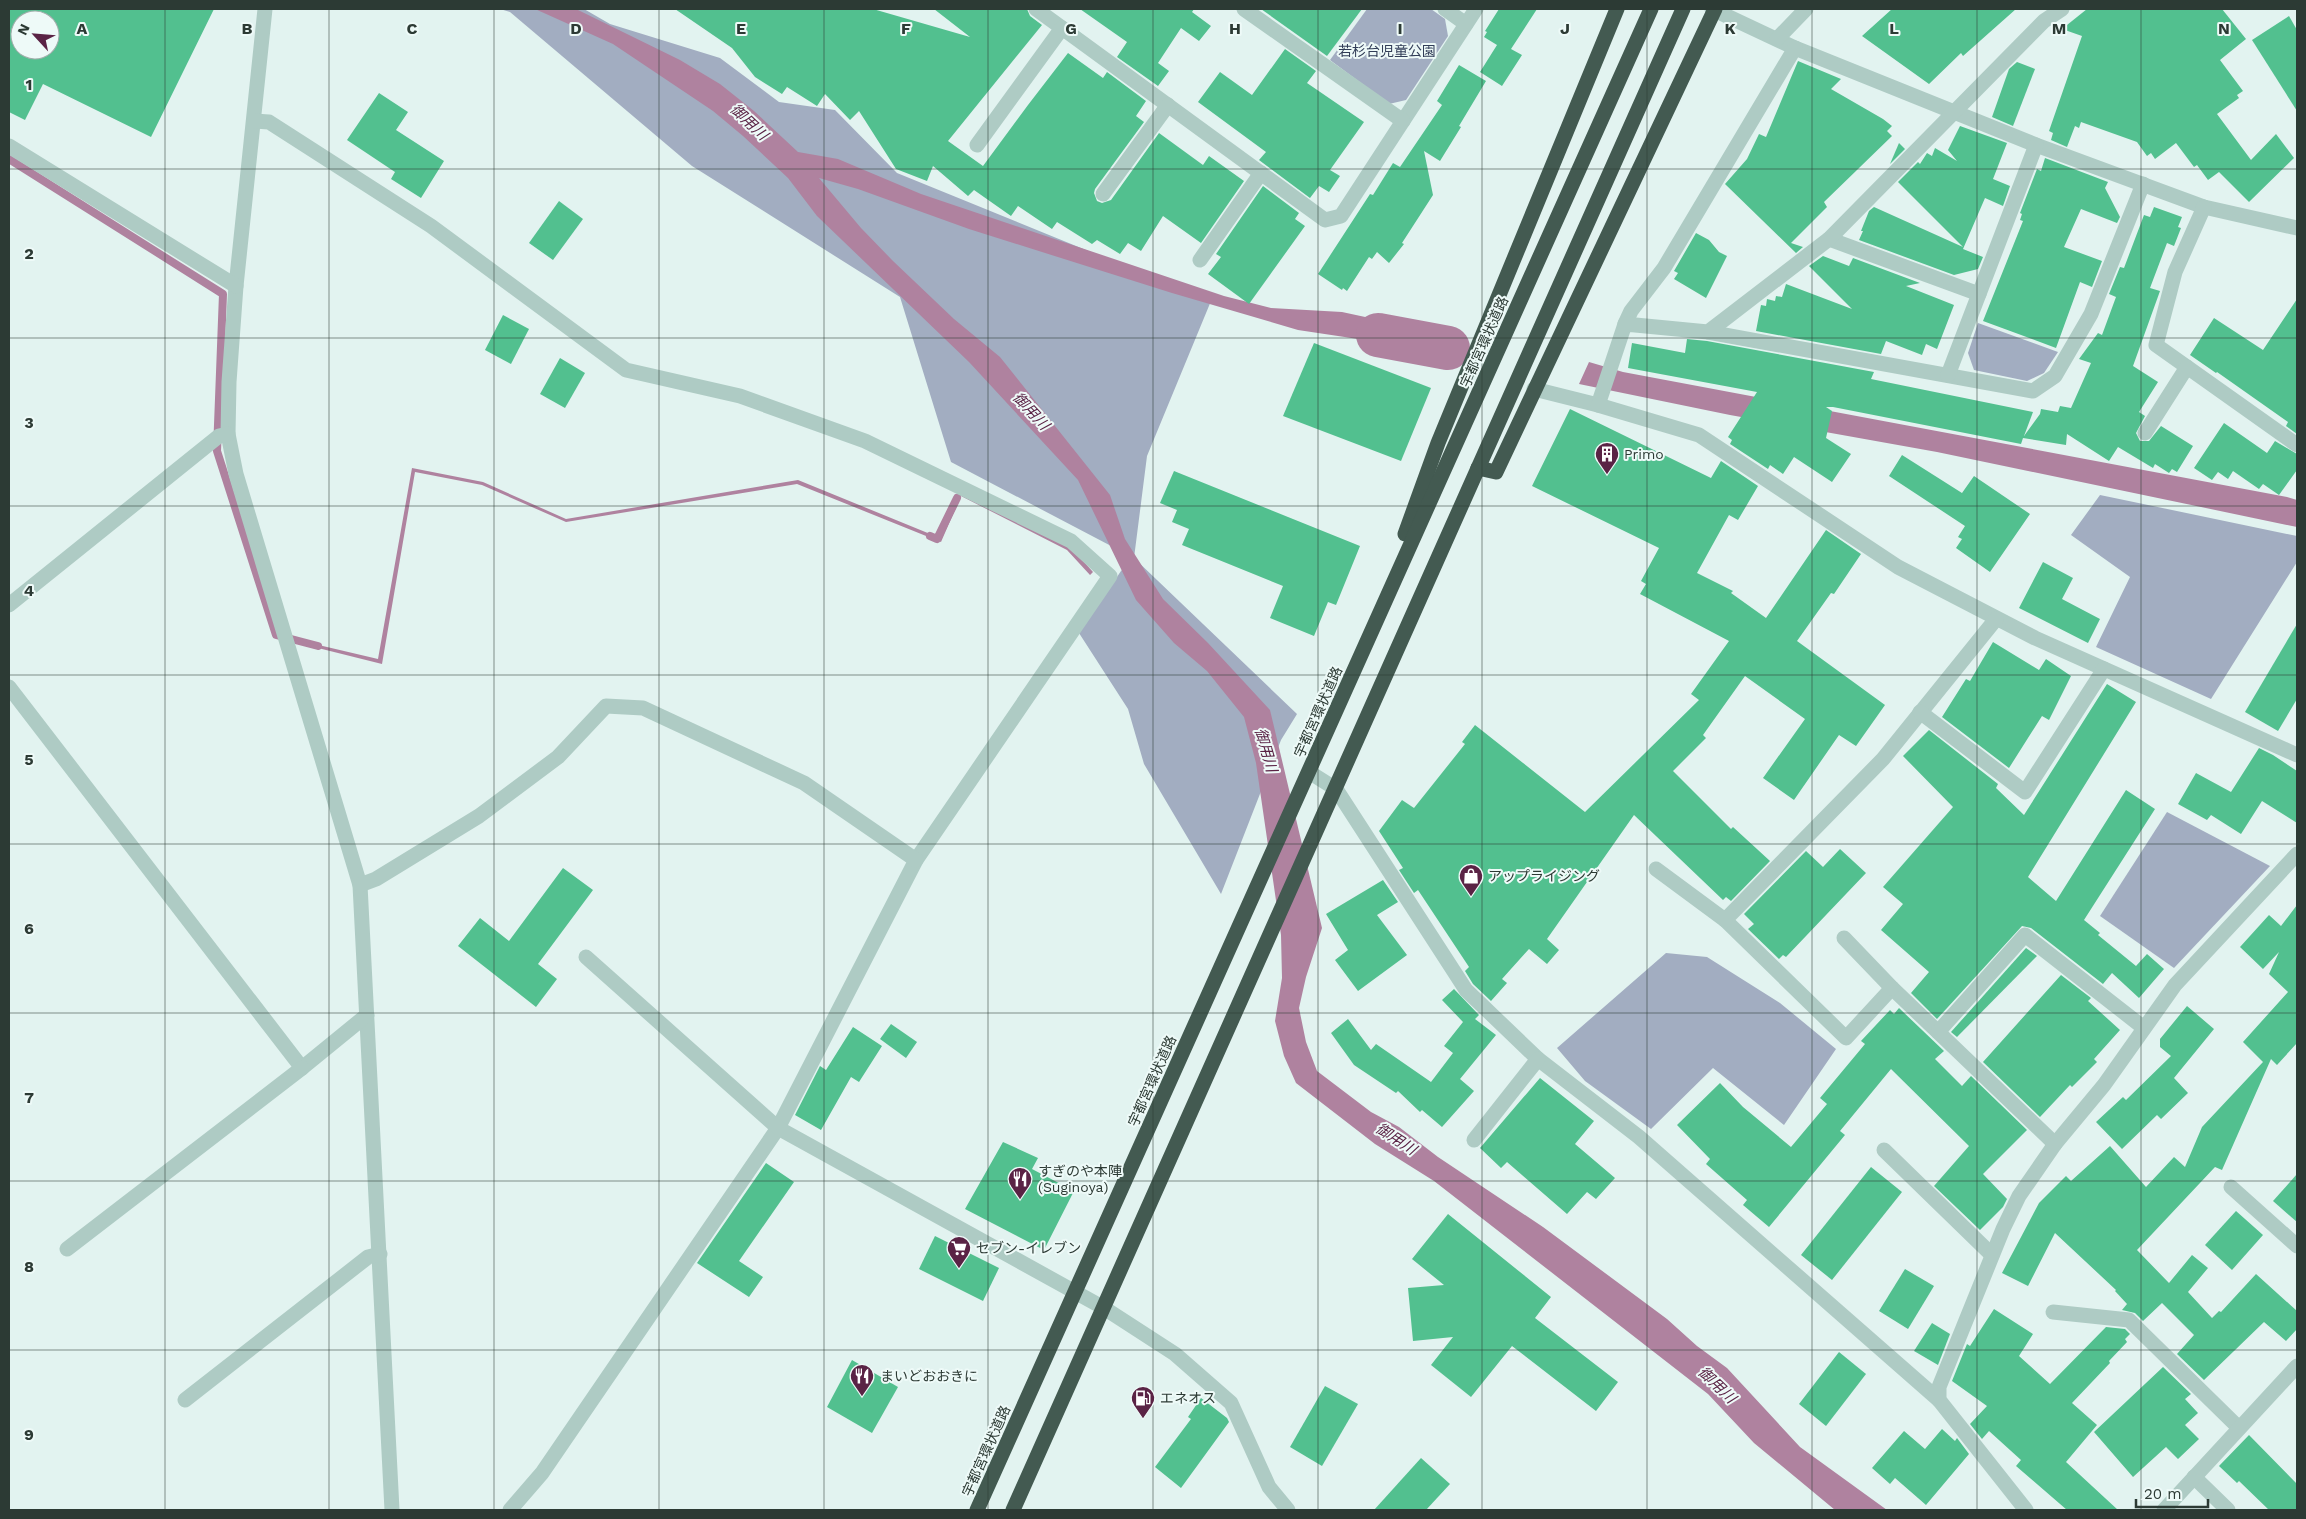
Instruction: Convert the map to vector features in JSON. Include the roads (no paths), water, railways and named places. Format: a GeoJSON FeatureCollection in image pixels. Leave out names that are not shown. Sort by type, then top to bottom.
{"type":"FeatureCollection","features":[{"type":"Feature","properties":{"kind":"highway"},"geometry":{"type":"LineString","coordinates":[[1364,649],[1438,444],[1617,9]]}},
{"type":"Feature","properties":{"kind":"highway","name":"宇都宮環状道路"},"geometry":{"type":"LineString","coordinates":[[977,1510],[1650,9]]}},
{"type":"Feature","properties":{"kind":"highway"},"geometry":{"type":"LineString","coordinates":[[1014,1510],[1683,9]]}},
{"type":"Feature","properties":{"kind":"highway"},"geometry":{"type":"LineString","coordinates":[[1478,468],[1496,472],[1714,9]]}},
{"type":"Feature","properties":{"kind":"street"},"geometry":{"type":"LineString","coordinates":[[265,9],[236,286],[229,382],[228,434],[236,474],[360,885],[392,1510]]}},
{"type":"Feature","properties":{"kind":"street"},"geometry":{"type":"LineString","coordinates":[[1036,9],[1326,220],[1340,216],[1476,9]]}},
{"type":"Feature","properties":{"kind":"street"},"geometry":{"type":"LineString","coordinates":[[1244,9],[1403,121]]}},
{"type":"Feature","properties":{"kind":"street"},"geometry":{"type":"LineString","coordinates":[[1445,9],[1466,24]]}},
{"type":"Feature","properties":{"kind":"street"},"geometry":{"type":"LineString","coordinates":[[1714,9],[1795,48],[2036,145],[2204,207],[2297,228]]}},
{"type":"Feature","properties":{"kind":"street"},"geometry":{"type":"LineString","coordinates":[[1777,39],[1806,9]]}},
{"type":"Feature","properties":{"kind":"street"},"geometry":{"type":"LineString","coordinates":[[1708,332],[1829,239],[2044,21],[2062,9]]}},
{"type":"Feature","properties":{"kind":"street"},"geometry":{"type":"LineString","coordinates":[[977,145],[1062,28]]}},
{"type":"Feature","properties":{"kind":"street"},"geometry":{"type":"LineString","coordinates":[[1600,399],[1631,311],[1664,268],[1795,48]]}},
{"type":"Feature","properties":{"kind":"street"},"geometry":{"type":"LineString","coordinates":[[1103,194],[1168,105]]}},
{"type":"Feature","properties":{"kind":"street"},"geometry":{"type":"LineString","coordinates":[[254,121],[269,122],[431,226],[626,370],[740,396],[865,441],[1071,541],[1110,576],[916,860],[778,1128],[542,1473],[510,1510]]}},
{"type":"Feature","properties":{"kind":"street"},"geometry":{"type":"LineString","coordinates":[[1948,375],[2036,145]]}},
{"type":"Feature","properties":{"kind":"street"},"geometry":{"type":"LineString","coordinates":[[9,146],[236,286]]}},
{"type":"Feature","properties":{"kind":"street"},"geometry":{"type":"LineString","coordinates":[[1200,260],[1261,173]]}},
{"type":"Feature","properties":{"kind":"street"},"geometry":{"type":"LineString","coordinates":[[1625,324],[1708,332],[2033,391],[2055,376],[2091,314],[2143,184]]}},
{"type":"Feature","properties":{"kind":"street"},"geometry":{"type":"LineString","coordinates":[[2204,207],[2175,272],[2156,345],[2297,445]]}},
{"type":"Feature","properties":{"kind":"street"},"geometry":{"type":"LineString","coordinates":[[1829,239],[1979,294]]}},
{"type":"Feature","properties":{"kind":"street"},"geometry":{"type":"LineString","coordinates":[[2144,433],[2187,367]]}},
{"type":"Feature","properties":{"kind":"street"},"geometry":{"type":"LineString","coordinates":[[1534,389],[1600,399],[1699,436],[1898,567],[2035,638],[2297,755]]}},
{"type":"Feature","properties":{"kind":"street"},"geometry":{"type":"LineString","coordinates":[[9,605],[219,436],[228,434]]}},
{"type":"Feature","properties":{"kind":"street"},"geometry":{"type":"LineString","coordinates":[[1725,920],[1883,759],[1996,618]]}},
{"type":"Feature","properties":{"kind":"street"},"geometry":{"type":"LineString","coordinates":[[1920,712],[2025,792],[2104,669]]}},
{"type":"Feature","properties":{"kind":"street"},"geometry":{"type":"LineString","coordinates":[[9,688],[302,1068]]}},
{"type":"Feature","properties":{"kind":"street"},"geometry":{"type":"LineString","coordinates":[[360,885],[376,880],[479,816],[558,757],[606,706],[643,708],[804,784],[916,860]]}},
{"type":"Feature","properties":{"kind":"street"},"geometry":{"type":"LineString","coordinates":[[1309,772],[1336,789],[1466,990],[1538,1059],[1640,1137],[1940,1400],[2026,1510]]}},
{"type":"Feature","properties":{"kind":"street"},"geometry":{"type":"LineString","coordinates":[[1940,1400],[1940,1387],[1992,1255],[2019,1196],[2055,1144],[2104,1086],[2175,985],[2297,854]]}},
{"type":"Feature","properties":{"kind":"street"},"geometry":{"type":"LineString","coordinates":[[1656,869],[1725,920],[1846,1038],[1892,988]]}},
{"type":"Feature","properties":{"kind":"street"},"geometry":{"type":"LineString","coordinates":[[1938,1032],[2025,935],[2144,1028]]}},
{"type":"Feature","properties":{"kind":"street"},"geometry":{"type":"LineString","coordinates":[[1844,938],[1892,988],[2055,1144]]}},
{"type":"Feature","properties":{"kind":"street"},"geometry":{"type":"LineString","coordinates":[[586,957],[778,1128],[1104,1308],[1175,1354],[1231,1404],[1269,1487],[1288,1510]]}},
{"type":"Feature","properties":{"kind":"street"},"geometry":{"type":"LineString","coordinates":[[67,1249],[302,1068],[367,1015]]}},
{"type":"Feature","properties":{"kind":"street"},"geometry":{"type":"LineString","coordinates":[[1474,1140],[1538,1059]]}},
{"type":"Feature","properties":{"kind":"street"},"geometry":{"type":"LineString","coordinates":[[1884,1150],[1992,1255]]}},
{"type":"Feature","properties":{"kind":"street"},"geometry":{"type":"LineString","coordinates":[[2231,1187],[2297,1246]]}},
{"type":"Feature","properties":{"kind":"street"},"geometry":{"type":"LineString","coordinates":[[185,1400],[368,1257],[380,1254]]}},
{"type":"Feature","properties":{"kind":"street"},"geometry":{"type":"LineString","coordinates":[[2053,1312],[2129,1320],[2239,1428]]}},
{"type":"Feature","properties":{"kind":"street"},"geometry":{"type":"LineString","coordinates":[[2164,1510],[2239,1428],[2294,1375]]}},
{"type":"Feature","properties":{"kind":"street"},"geometry":{"type":"LineString","coordinates":[[2194,1478],[2228,1510]]}},
{"type":"Feature","properties":{"kind":"water","name":"御用川"},"geometry":{"type":"Polygon","coordinates":[[[535,9],[576,9],[680,60],[720,84],[754,111],[798,152],[838,159],[921,194],[1224,296],[1271,308],[1342,312],[1444,334],[1433,357],[1358,339],[1298,330],[1172,293],[969,229],[858,189],[819,178],[861,228],[893,261],[954,319],[1000,357],[1110,495],[1125,539],[1163,599],[1208,643],[1270,710],[1322,928],[1306,977],[1299,1008],[1306,1042],[1317,1071],[1371,1112],[1399,1127],[1438,1157],[1543,1227],[1667,1319],[1697,1346],[1727,1368],[1800,1447],[1887,1510],[1835,1510],[1754,1443],[1708,1394],[1434,1181],[1375,1144],[1296,1083],[1284,1056],[1275,1021],[1282,978],[1281,935],[1256,763],[1244,717],[1207,671],[1174,643],[1136,600],[1078,480],[969,362],[817,216],[788,178],[743,136],[713,111],[613,44],[535,9]]]}},
{"type":"Feature","properties":{"kind":"water"},"geometry":{"type":"Polygon","coordinates":[[[1589,362],[1623,372],[2287,497],[2297,500],[2297,527],[1937,452],[1730,415],[1579,384],[1589,362]]]}},
{"type":"Feature","properties":{"kind":"water"},"geometry":{"type":"Polygon","coordinates":[[[412,468],[483,482],[566,519],[798,480],[940,538],[959,492],[1068,544],[1093,572],[1090,575],[1067,550],[961,496],[941,542],[797,484],[566,522],[482,485],[415,472],[382,664],[310,646],[310,643],[378,659],[412,468]]]}},
{"type":"Feature","properties":{"kind":"waterway"},"geometry":{"type":"LineString","coordinates":[[9,159],[223,294],[217,451],[276,635],[318,646]]}},
{"type":"Feature","properties":{"kind":"waterway"},"geometry":{"type":"LineString","coordinates":[[1378,335],[1448,348]]}},
{"type":"Feature","properties":{"kind":"waterway"},"geometry":{"type":"LineString","coordinates":[[930,536],[937,539],[957,498]]}},
{"type":"Feature","properties":{"kind":"place","name":"Primo"},"geometry":{"type":"Point","coordinates":[1607,475]}},
{"type":"Feature","properties":{"kind":"place","name":"アップライジング"},"geometry":{"type":"Point","coordinates":[1471,897]}},
{"type":"Feature","properties":{"kind":"place","name":"すぎのや本陣 (Suginoya)"},"geometry":{"type":"Point","coordinates":[1020,1200]}},
{"type":"Feature","properties":{"kind":"place","name":"セブン-イレブン"},"geometry":{"type":"Point","coordinates":[959,1269]}},
{"type":"Feature","properties":{"kind":"place","name":"まいどおおきに"},"geometry":{"type":"Point","coordinates":[862,1397]}},
{"type":"Feature","properties":{"kind":"place","name":"エネオス"},"geometry":{"type":"Point","coordinates":[1143,1419]}},
{"type":"Feature","properties":{"kind":"park label","name":"若杉台児童公園"},"geometry":{"type":"Point","coordinates":[1387,51]}}]}
